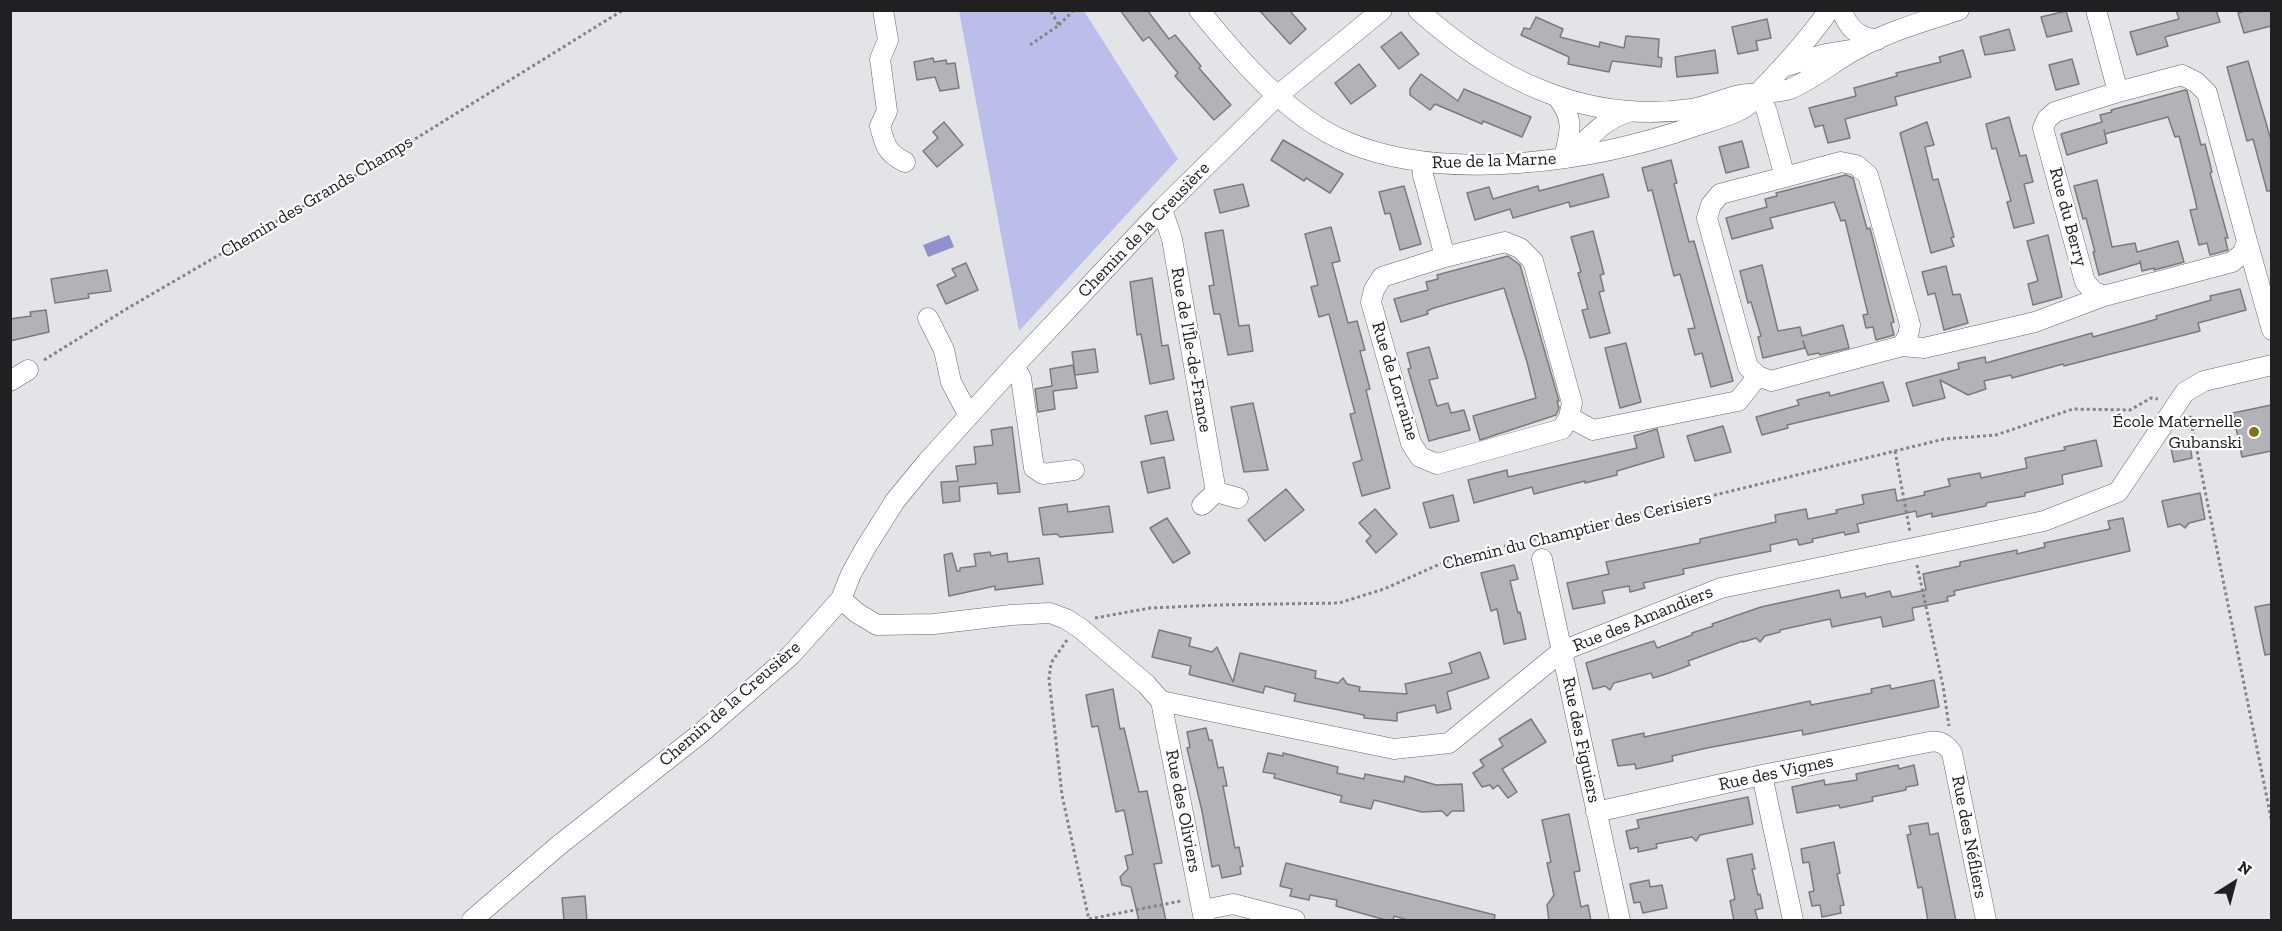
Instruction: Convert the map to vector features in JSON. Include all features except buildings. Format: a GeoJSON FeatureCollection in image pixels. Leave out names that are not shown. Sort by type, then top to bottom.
{"type":"FeatureCollection","features":[{"type":"Feature","properties":{"kind":"street"},"geometry":{"type":"LineString","coordinates":[[883,10],[888,40],[880,59],[887,111],[879,126],[892,156],[905,162]]}},
{"type":"Feature","properties":{"kind":"street","name":"Rue de la Marne"},"geometry":{"type":"LineString","coordinates":[[1199,10],[1277,96],[1309,120],[1346,142],[1388,156],[1422,163],[1531,162],[1630,147],[1744,109],[1783,68],[1829,10]]}},
{"type":"Feature","properties":{"kind":"street","name":"Chemin de la Creusière"},"geometry":{"type":"LineString","coordinates":[[472,921],[558,846],[701,733],[791,655],[841,599],[851,574],[895,501],[1014,366],[1162,209],[1277,96],[1382,10]]}},
{"type":"Feature","properties":{"kind":"street"},"geometry":{"type":"LineString","coordinates":[[1418,10],[1441,31],[1487,64],[1563,105],[1593,134],[1606,151]]}},
{"type":"Feature","properties":{"kind":"street"},"geometry":{"type":"LineString","coordinates":[[1842,10],[1848,24],[1856,32],[1865,38],[1877,40]]}},
{"type":"Feature","properties":{"kind":"street"},"geometry":{"type":"LineString","coordinates":[[1563,105],[1634,111],[1691,109],[1715,105],[1739,95],[1789,89],[1856,49],[1914,24],[1959,10]]}},
{"type":"Feature","properties":{"kind":"street"},"geometry":{"type":"LineString","coordinates":[[2096,10],[2118,92]]}},
{"type":"Feature","properties":{"kind":"street"},"geometry":{"type":"LineString","coordinates":[[1783,68],[1825,54],[1856,49]]}},
{"type":"Feature","properties":{"kind":"street","name":"Rue du Berry"},"geometry":{"type":"LineString","coordinates":[[2104,296],[2093,291],[2085,282],[2043,128],[2047,119],[2055,112],[2182,75],[2196,82],[2207,93],[2247,241],[2263,265],[2271,330]]}},
{"type":"Feature","properties":{"kind":"street"},"geometry":{"type":"LineString","coordinates":[[1759,93],[1767,111],[1785,177]]}},
{"type":"Feature","properties":{"kind":"street"},"geometry":{"type":"LineString","coordinates":[[1563,105],[1571,127],[1564,158]]}},
{"type":"Feature","properties":{"kind":"street"},"geometry":{"type":"LineString","coordinates":[[1564,158],[1581,146],[1603,123],[1614,116],[1634,111]]}},
{"type":"Feature","properties":{"kind":"street"},"geometry":{"type":"LineString","coordinates":[[1902,346],[1908,336],[1910,326],[1868,175],[1856,165],[1841,162],[1720,194],[1711,205],[1707,218],[1748,367],[1758,376],[1771,381],[1902,346],[1924,348],[2035,322],[2104,296],[2232,262],[2244,253],[2247,241]]}},
{"type":"Feature","properties":{"kind":"street"},"geometry":{"type":"LineString","coordinates":[[1422,163],[1423,175],[1445,257]]}},
{"type":"Feature","properties":{"kind":"street","name":"Rue de l'Île-de-France"},"geometry":{"type":"LineString","coordinates":[[1162,209],[1172,239],[1209,498],[1238,498]]}},
{"type":"Feature","properties":{"kind":"street","name":"Rue de Lorraine"},"geometry":{"type":"LineString","coordinates":[[1505,242],[1520,248],[1533,261],[1572,403],[1569,417],[1562,429],[1437,464],[1420,456],[1411,443],[1371,302],[1374,290],[1382,277],[1445,257],[1505,242]]}},
{"type":"Feature","properties":{"kind":"street"},"geometry":{"type":"LineString","coordinates":[[928,318],[944,350],[951,382],[969,416]]}},
{"type":"Feature","properties":{"kind":"street"},"geometry":{"type":"LineString","coordinates":[[2181,398],[2204,381],[2271,365]]}},
{"type":"Feature","properties":{"kind":"street"},"geometry":{"type":"LineString","coordinates":[[1014,366],[1021,378],[1034,468],[1043,474],[1074,470]]}},
{"type":"Feature","properties":{"kind":"street"},"geometry":{"type":"LineString","coordinates":[[10,381],[28,370]]}},
{"type":"Feature","properties":{"kind":"street"},"geometry":{"type":"LineString","coordinates":[[1569,417],[1593,430],[1738,401],[1758,376]]}},
{"type":"Feature","properties":{"kind":"street","name":"Rue des Amandiers"},"geometry":{"type":"LineString","coordinates":[[1161,701],[1394,749],[1449,743],[1562,651],[1721,588],[2044,521],[2118,492],[2181,398]]}},
{"type":"Feature","properties":{"kind":"street","name":"Rue des Figuiers"},"geometry":{"type":"LineString","coordinates":[[1542,560],[1620,921]]}},
{"type":"Feature","properties":{"kind":"street"},"geometry":{"type":"LineString","coordinates":[[841,599],[857,613],[877,625],[934,624],[1050,613],[1066,619],[1075,632],[1146,684],[1161,701]]}},
{"type":"Feature","properties":{"kind":"street","name":"Rue des Oliviers"},"geometry":{"type":"LineString","coordinates":[[1161,701],[1202,909]]}},
{"type":"Feature","properties":{"kind":"street","name":"Rue des Vignes"},"geometry":{"type":"LineString","coordinates":[[1596,812],[1762,775],[1929,742],[1944,744],[1952,753]]}},
{"type":"Feature","properties":{"kind":"street","name":"Rue des Néfliers"},"geometry":{"type":"LineString","coordinates":[[1952,753],[1986,921]]}},
{"type":"Feature","properties":{"kind":"street"},"geometry":{"type":"LineString","coordinates":[[1762,775],[1793,921]]}},
{"type":"Feature","properties":{"kind":"street"},"geometry":{"type":"LineString","coordinates":[[1202,909],[1233,904],[1295,921]]}},
{"type":"Feature","properties":{"kind":"path","name":"Chemin des Grands Champs"},"geometry":{"type":"LineString","coordinates":[[28,370],[128,308],[365,170],[622,10]]}},
{"type":"Feature","properties":{"kind":"path"},"geometry":{"type":"LineString","coordinates":[[1050,10],[1059,25]]}},
{"type":"Feature","properties":{"kind":"path"},"geometry":{"type":"LineString","coordinates":[[1030,45],[1059,25],[1074,10]]}},
{"type":"Feature","properties":{"kind":"path","name":"Chemin du Champtier des Cerisiers"},"geometry":{"type":"LineString","coordinates":[[1075,632],[1097,616],[1150,608],[1217,604],[1339,603],[1384,589],[1449,560],[1894,451],[1944,439],[1996,435],[2073,410],[2130,410],[2151,398],[2181,398]]}},
{"type":"Feature","properties":{"kind":"path"},"geometry":{"type":"LineString","coordinates":[[2181,398],[2271,823]]}},
{"type":"Feature","properties":{"kind":"path"},"geometry":{"type":"LineString","coordinates":[[1894,451],[1944,686],[1952,753]]}},
{"type":"Feature","properties":{"kind":"path"},"geometry":{"type":"LineString","coordinates":[[1075,632],[1055,656],[1049,671],[1049,679],[1062,795],[1089,920],[1202,909]]}},
{"type":"Feature","properties":{"kind":"shaded area"},"geometry":{"type":"Polygon","coordinates":[[[959,11],[1084,11],[1178,159],[1019,331],[959,11]]]}},
{"type":"Feature","properties":{"kind":"shaded area"},"geometry":{"type":"Polygon","coordinates":[[[949,235],[954,247],[928,257],[923,245],[949,235]]]}},
{"type":"Feature","properties":{"kind":"place","name":"École Maternelle Gubanski"},"geometry":{"type":"Point","coordinates":[2254,432]}}]}
